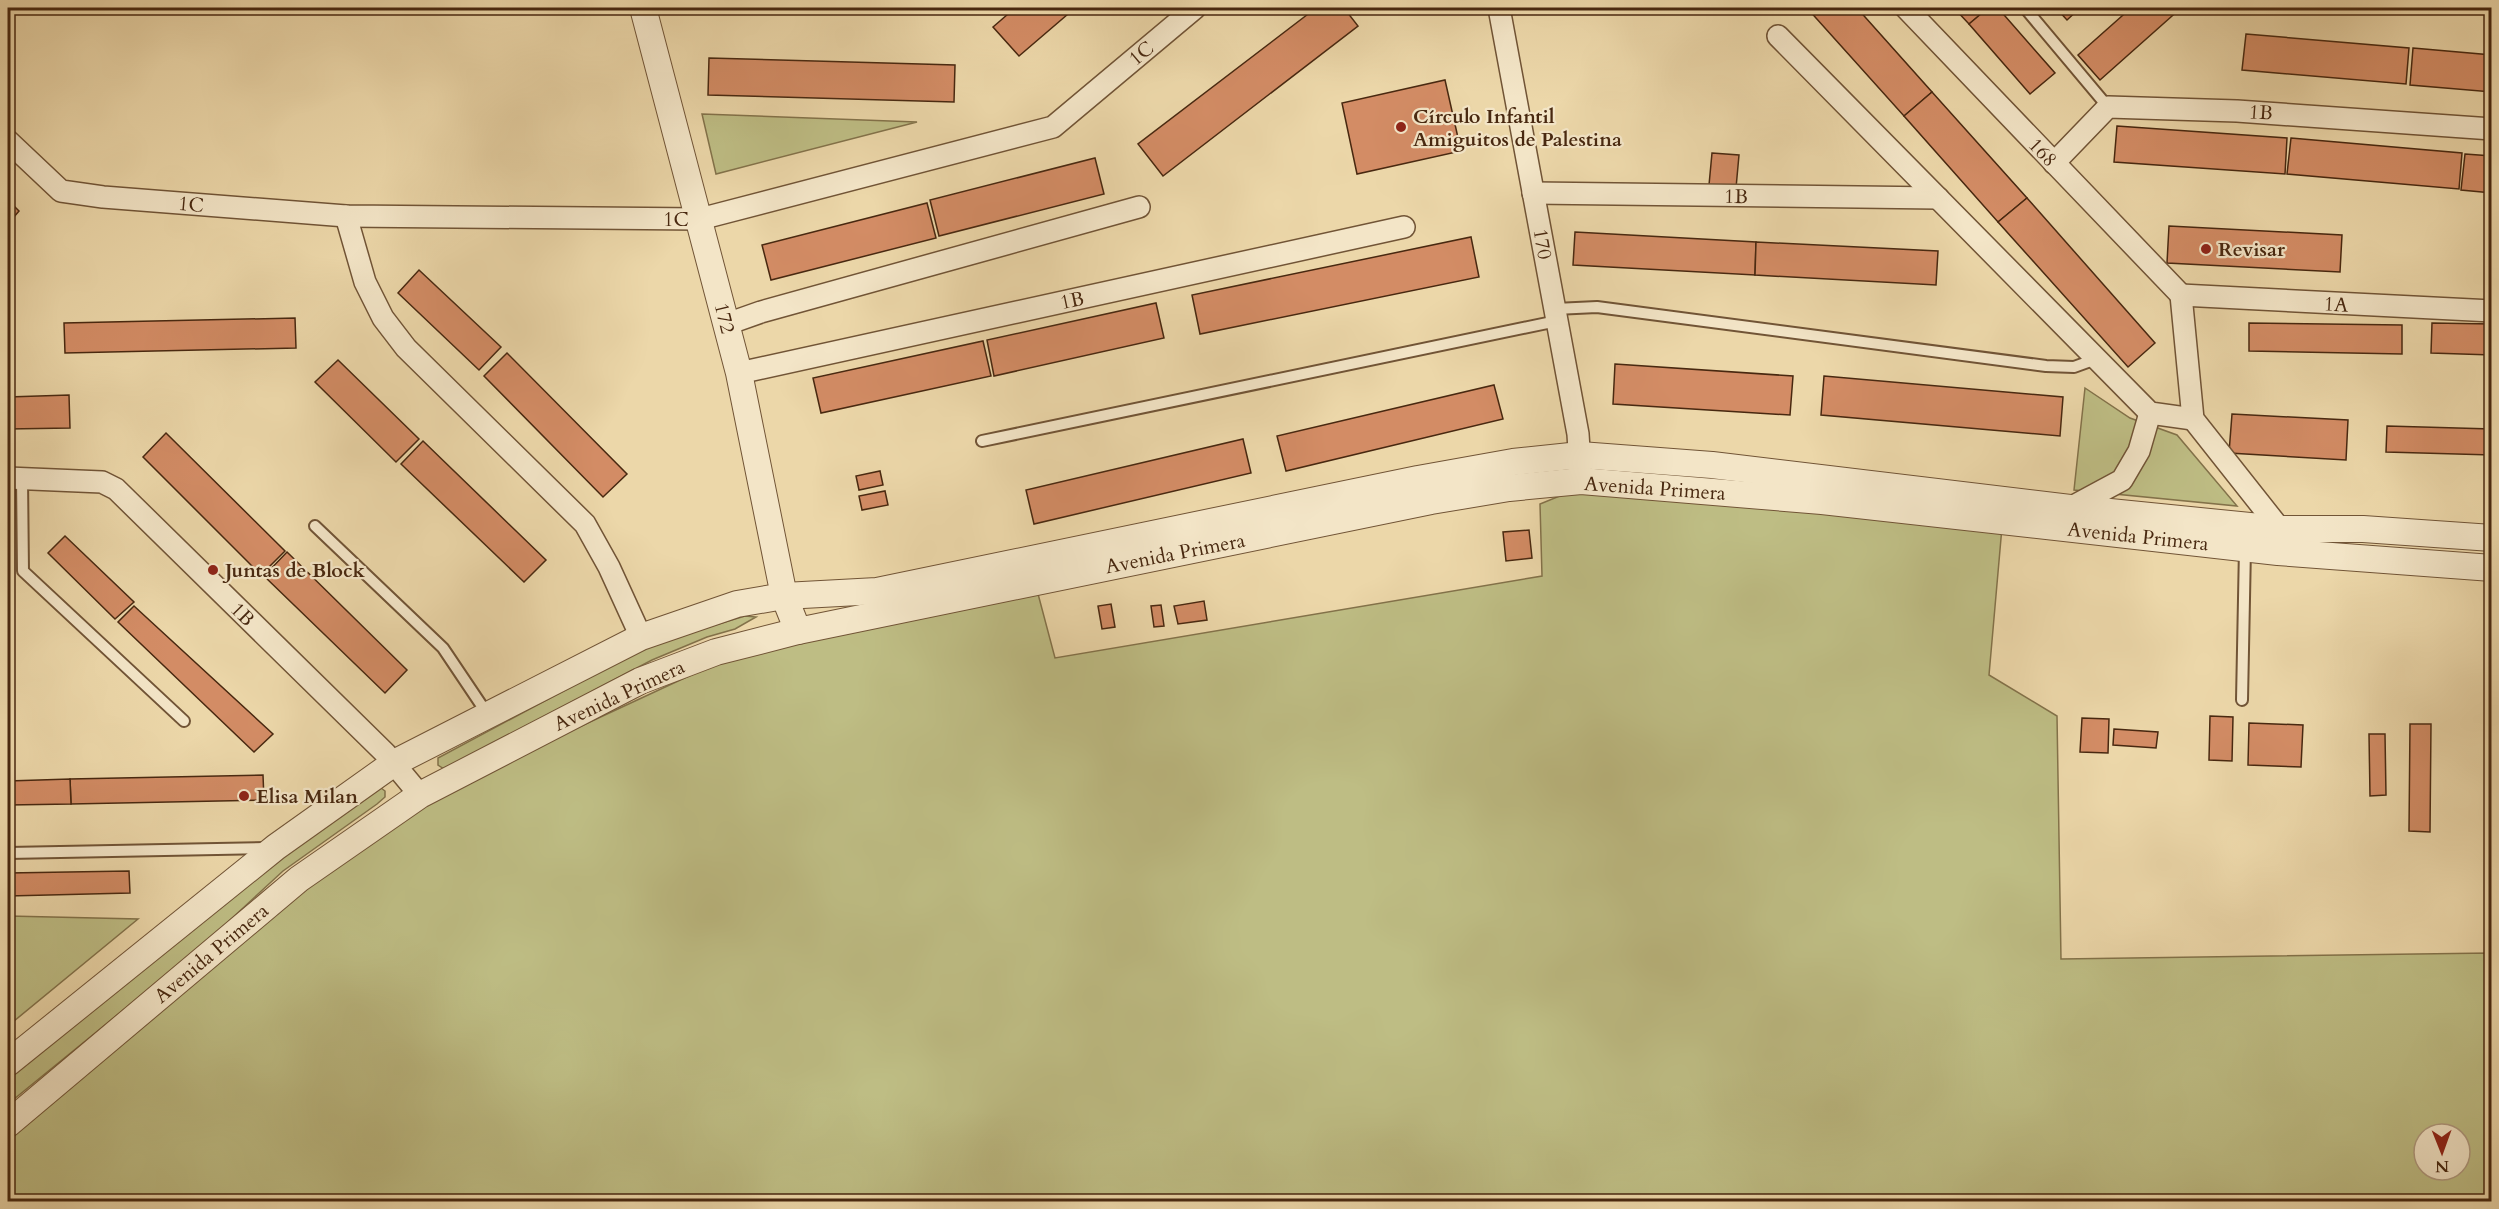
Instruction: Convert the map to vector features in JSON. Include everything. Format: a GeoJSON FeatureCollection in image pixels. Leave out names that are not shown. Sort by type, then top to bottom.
{"type":"FeatureCollection","features":[{"type":"Feature","properties":{"kind":"street","name":"172"},"geometry":{"type":"LineString","coordinates":[[643,8],[727,324],[784,596],[798,631]]}},
{"type":"Feature","properties":{"kind":"street","name":"1C"},"geometry":{"type":"LineString","coordinates":[[8,141],[61,191],[103,197],[346,216],[700,219],[1053,128],[1195,8]]}},
{"type":"Feature","properties":{"kind":"street","name":"170"},"geometry":{"type":"LineString","coordinates":[[1499,8],[1556,315],[1580,455],[1581,481]]}},
{"type":"Feature","properties":{"kind":"street","name":"168"},"geometry":{"type":"LineString","coordinates":[[1906,8],[2181,295]]}},
{"type":"Feature","properties":{"kind":"street"},"geometry":{"type":"LineString","coordinates":[[1778,36],[2150,413],[2193,420]]}},
{"type":"Feature","properties":{"kind":"street","name":"1B"},"geometry":{"type":"LineString","coordinates":[[2108,107],[2237,111],[2492,129]]}},
{"type":"Feature","properties":{"kind":"street"},"geometry":{"type":"LineString","coordinates":[[2054,163],[2108,107]]}},
{"type":"Feature","properties":{"kind":"street","name":"1B"},"geometry":{"type":"LineString","coordinates":[[1533,194],[1938,198]]}},
{"type":"Feature","properties":{"kind":"street"},"geometry":{"type":"LineString","coordinates":[[727,324],[761,312],[1139,207]]}},
{"type":"Feature","properties":{"kind":"street"},"geometry":{"type":"LineString","coordinates":[[346,216],[365,282],[384,318],[406,348],[585,524],[605,558],[640,637]]}},
{"type":"Feature","properties":{"kind":"street","name":"1B"},"geometry":{"type":"LineString","coordinates":[[739,373],[1404,227]]}},
{"type":"Feature","properties":{"kind":"street"},"geometry":{"type":"LineString","coordinates":[[2181,295],[2193,420],[2279,540]]}},
{"type":"Feature","properties":{"kind":"street","name":"1A"},"geometry":{"type":"LineString","coordinates":[[2181,295],[2492,311]]}},
{"type":"Feature","properties":{"kind":"street"},"geometry":{"type":"LineString","coordinates":[[2070,508],[2121,480],[2139,451],[2150,413]]}},
{"type":"Feature","properties":{"kind":"street","name":"Avenida Primera"},"geometry":{"type":"LineString","coordinates":[[8,1063],[276,848],[394,763],[640,637],[737,604],[784,596],[878,591],[1418,479],[1513,462],[1580,455],[1712,465],[2070,508],[2246,537]]}},
{"type":"Feature","properties":{"kind":"street","name":"1B"},"geometry":{"type":"LineString","coordinates":[[15,478],[102,482],[116,489],[394,763],[420,795]]}},
{"type":"Feature","properties":{"kind":"street","name":"Avenida Primera"},"geometry":{"type":"LineString","coordinates":[[8,1124],[299,879],[420,795],[640,681],[716,652],[798,631],[1431,501],[1509,488],[1581,481],[2279,540],[2492,568]]}},
{"type":"Feature","properties":{"kind":"street","name":"Avenida Primera"},"geometry":{"type":"LineString","coordinates":[[2279,540],[2363,529],[2492,538]]}},
{"type":"Feature","properties":{"kind":"lane"},"geometry":{"type":"LineString","coordinates":[[2025,8],[2108,107]]}},
{"type":"Feature","properties":{"kind":"lane"},"geometry":{"type":"LineString","coordinates":[[982,441],[1597,307],[2046,366],[2074,367],[2096,358]]}},
{"type":"Feature","properties":{"kind":"lane"},"geometry":{"type":"LineString","coordinates":[[15,478],[24,571],[184,721]]}},
{"type":"Feature","properties":{"kind":"lane"},"geometry":{"type":"LineString","coordinates":[[315,526],[443,648],[488,715]]}},
{"type":"Feature","properties":{"kind":"lane"},"geometry":{"type":"LineString","coordinates":[[2242,700],[2246,537]]}},
{"type":"Feature","properties":{"kind":"lane"},"geometry":{"type":"LineString","coordinates":[[8,853],[276,848]]}},
{"type":"Feature","properties":{"kind":"shaded area"},"geometry":{"type":"Polygon","coordinates":[[[702,114],[917,122],[716,174],[702,114]]]}},
{"type":"Feature","properties":{"kind":"shaded area"},"geometry":{"type":"Polygon","coordinates":[[[2085,388],[2130,418],[2177,435],[2237,506],[2074,490],[2085,388]]]}},
{"type":"Feature","properties":{"kind":"shaded area"},"geometry":{"type":"Polygon","coordinates":[[[1589,484],[2002,527],[1989,675],[2057,716],[2061,959],[2491,953],[2491,1201],[8,1202],[8,1133],[354,841],[536,747],[747,649],[1033,575],[1055,658],[1542,576],[1540,504],[1589,484]]]}},
{"type":"Feature","properties":{"kind":"shaded area"},"geometry":{"type":"Polygon","coordinates":[[[745,616],[756,617],[735,629],[707,637],[652,660],[444,769],[438,765],[438,758],[627,657],[662,641],[745,616]]]}},
{"type":"Feature","properties":{"kind":"shaded area"},"geometry":{"type":"Polygon","coordinates":[[[381,788],[385,791],[385,797],[377,804],[283,871],[202,946],[8,1104],[8,1079],[240,888],[381,788]]]}},
{"type":"Feature","properties":{"kind":"shaded area"},"geometry":{"type":"Polygon","coordinates":[[[8,916],[138,919],[8,1026],[8,916]]]}},
{"type":"Feature","properties":{"kind":"building"},"geometry":{"type":"Polygon","coordinates":[[[1015,8],[1075,8],[1019,56],[993,27],[1015,8]]]}},
{"type":"Feature","properties":{"kind":"building"},"geometry":{"type":"Polygon","coordinates":[[[1316,8],[1344,8],[1358,26],[1163,176],[1138,144],[1316,8]]]}},
{"type":"Feature","properties":{"kind":"building"},"geometry":{"type":"Polygon","coordinates":[[[1807,8],[1857,8],[1932,92],[1904,116],[1807,8]]]}},
{"type":"Feature","properties":{"kind":"building"},"geometry":{"type":"Polygon","coordinates":[[[1954,8],[1988,8],[1969,24],[1954,8]]]}},
{"type":"Feature","properties":{"kind":"building"},"geometry":{"type":"Polygon","coordinates":[[[1988,8],[1998,8],[2055,73],[2030,94],[1969,24],[1988,8]]]}},
{"type":"Feature","properties":{"kind":"building"},"geometry":{"type":"Polygon","coordinates":[[[2056,8],[2080,8],[2067,20],[2056,8]]]}},
{"type":"Feature","properties":{"kind":"building"},"geometry":{"type":"Polygon","coordinates":[[[2131,8],[2181,8],[2100,80],[2078,55],[2131,8]]]}},
{"type":"Feature","properties":{"kind":"building"},"geometry":{"type":"Polygon","coordinates":[[[2246,34],[2409,48],[2406,84],[2242,70],[2246,34]]]}},
{"type":"Feature","properties":{"kind":"building"},"geometry":{"type":"Polygon","coordinates":[[[2413,48],[2492,55],[2492,92],[2410,85],[2413,48]]]}},
{"type":"Feature","properties":{"kind":"building"},"geometry":{"type":"Polygon","coordinates":[[[709,58],[955,65],[954,102],[708,95],[709,58]]]}},
{"type":"Feature","properties":{"kind":"building","name":"Círculo Infantil Amiguitos de Palestina"},"geometry":{"type":"Polygon","coordinates":[[[1445,80],[1461,151],[1357,174],[1342,103],[1445,80]]]}},
{"type":"Feature","properties":{"kind":"building"},"geometry":{"type":"Polygon","coordinates":[[[1932,92],[2027,198],[1998,222],[1904,116],[1932,92]]]}},
{"type":"Feature","properties":{"kind":"building"},"geometry":{"type":"Polygon","coordinates":[[[2117,126],[2287,138],[2285,174],[2114,162],[2117,126]]]}},
{"type":"Feature","properties":{"kind":"building"},"geometry":{"type":"Polygon","coordinates":[[[2291,138],[2462,153],[2459,189],[2287,174],[2291,138]]]}},
{"type":"Feature","properties":{"kind":"building"},"geometry":{"type":"Polygon","coordinates":[[[1712,153],[1739,155],[1736,188],[1709,185],[1712,153]]]}},
{"type":"Feature","properties":{"kind":"building"},"geometry":{"type":"Polygon","coordinates":[[[2465,154],[2492,156],[2492,193],[2461,190],[2465,154]]]}},
{"type":"Feature","properties":{"kind":"building"},"geometry":{"type":"Polygon","coordinates":[[[1095,158],[1104,194],[939,236],[930,200],[1095,158]]]}},
{"type":"Feature","properties":{"kind":"building"},"geometry":{"type":"Polygon","coordinates":[[[2027,198],[2155,343],[2128,367],[1998,222],[2027,198]]]}},
{"type":"Feature","properties":{"kind":"building"},"geometry":{"type":"Polygon","coordinates":[[[8,200],[19,211],[8,224],[8,200]]]}},
{"type":"Feature","properties":{"kind":"building"},"geometry":{"type":"Polygon","coordinates":[[[927,203],[936,238],[771,280],[762,245],[927,203]]]}},
{"type":"Feature","properties":{"kind":"building"},"geometry":{"type":"Polygon","coordinates":[[[2169,226],[2342,235],[2340,272],[2167,263],[2169,226]]]}},
{"type":"Feature","properties":{"kind":"building"},"geometry":{"type":"Polygon","coordinates":[[[1575,232],[1756,242],[1755,275],[1573,265],[1575,232]]]}},
{"type":"Feature","properties":{"kind":"building"},"geometry":{"type":"Polygon","coordinates":[[[1471,237],[1479,277],[1200,334],[1192,295],[1471,237]]]}},
{"type":"Feature","properties":{"kind":"building"},"geometry":{"type":"Polygon","coordinates":[[[1756,242],[1938,251],[1936,285],[1755,275],[1756,242]]]}},
{"type":"Feature","properties":{"kind":"building"},"geometry":{"type":"Polygon","coordinates":[[[419,270],[501,347],[479,370],[398,293],[419,270]]]}},
{"type":"Feature","properties":{"kind":"building"},"geometry":{"type":"Polygon","coordinates":[[[1156,303],[1164,338],[994,376],[987,340],[1156,303]]]}},
{"type":"Feature","properties":{"kind":"building"},"geometry":{"type":"Polygon","coordinates":[[[295,318],[296,348],[65,353],[64,323],[295,318]]]}},
{"type":"Feature","properties":{"kind":"building"},"geometry":{"type":"Polygon","coordinates":[[[2249,323],[2402,325],[2402,354],[2249,351],[2249,323]]]}},
{"type":"Feature","properties":{"kind":"building"},"geometry":{"type":"Polygon","coordinates":[[[2432,323],[2492,324],[2492,355],[2431,353],[2432,323]]]}},
{"type":"Feature","properties":{"kind":"building"},"geometry":{"type":"Polygon","coordinates":[[[983,341],[991,376],[821,413],[813,378],[983,341]]]}},
{"type":"Feature","properties":{"kind":"building"},"geometry":{"type":"Polygon","coordinates":[[[507,353],[627,474],[603,497],[484,376],[507,353]]]}},
{"type":"Feature","properties":{"kind":"building"},"geometry":{"type":"Polygon","coordinates":[[[338,360],[419,439],[396,462],[315,382],[338,360]]]}},
{"type":"Feature","properties":{"kind":"building"},"geometry":{"type":"Polygon","coordinates":[[[1615,364],[1793,376],[1790,415],[1613,404],[1615,364]]]}},
{"type":"Feature","properties":{"kind":"building"},"geometry":{"type":"Polygon","coordinates":[[[1824,376],[2063,397],[2060,436],[1821,415],[1824,376]]]}},
{"type":"Feature","properties":{"kind":"building"},"geometry":{"type":"Polygon","coordinates":[[[1494,385],[1503,419],[1286,471],[1277,436],[1494,385]]]}},
{"type":"Feature","properties":{"kind":"building"},"geometry":{"type":"Polygon","coordinates":[[[69,395],[70,428],[8,429],[8,397],[69,395]]]}},
{"type":"Feature","properties":{"kind":"building"},"geometry":{"type":"Polygon","coordinates":[[[2232,414],[2348,420],[2346,460],[2229,453],[2232,414]]]}},
{"type":"Feature","properties":{"kind":"building"},"geometry":{"type":"Polygon","coordinates":[[[2387,426],[2492,429],[2492,455],[2386,452],[2387,426]]]}},
{"type":"Feature","properties":{"kind":"building"},"geometry":{"type":"Polygon","coordinates":[[[166,433],[285,551],[261,575],[143,457],[166,433]]]}},
{"type":"Feature","properties":{"kind":"building"},"geometry":{"type":"Polygon","coordinates":[[[1243,439],[1251,473],[1034,524],[1026,490],[1243,439]]]}},
{"type":"Feature","properties":{"kind":"building"},"geometry":{"type":"Polygon","coordinates":[[[423,441],[546,560],[524,582],[401,464],[423,441]]]}},
{"type":"Feature","properties":{"kind":"building"},"geometry":{"type":"Polygon","coordinates":[[[880,471],[883,485],[859,490],[856,476],[880,471]]]}},
{"type":"Feature","properties":{"kind":"building"},"geometry":{"type":"Polygon","coordinates":[[[885,491],[888,505],[862,510],[859,496],[885,491]]]}},
{"type":"Feature","properties":{"kind":"building"},"geometry":{"type":"Polygon","coordinates":[[[1529,530],[1532,558],[1506,561],[1503,532],[1529,530]]]}},
{"type":"Feature","properties":{"kind":"building"},"geometry":{"type":"Polygon","coordinates":[[[65,536],[134,602],[115,619],[48,553],[65,536]]]}},
{"type":"Feature","properties":{"kind":"building"},"geometry":{"type":"Polygon","coordinates":[[[287,552],[407,670],[385,693],[264,576],[287,552]]]}},
{"type":"Feature","properties":{"kind":"building"},"geometry":{"type":"Polygon","coordinates":[[[1204,601],[1207,620],[1178,624],[1174,606],[1204,601]]]}},
{"type":"Feature","properties":{"kind":"building"},"geometry":{"type":"Polygon","coordinates":[[[1111,604],[1115,627],[1102,629],[1098,606],[1111,604]]]}},
{"type":"Feature","properties":{"kind":"building"},"geometry":{"type":"Polygon","coordinates":[[[1161,605],[1164,626],[1154,627],[1151,606],[1161,605]]]}},
{"type":"Feature","properties":{"kind":"building"},"geometry":{"type":"Polygon","coordinates":[[[134,606],[273,734],[254,752],[118,622],[134,606]]]}},
{"type":"Feature","properties":{"kind":"building"},"geometry":{"type":"Polygon","coordinates":[[[2210,716],[2233,717],[2232,761],[2209,760],[2210,716]]]}},
{"type":"Feature","properties":{"kind":"building"},"geometry":{"type":"Polygon","coordinates":[[[2082,718],[2109,719],[2108,753],[2080,752],[2082,718]]]}},
{"type":"Feature","properties":{"kind":"building"},"geometry":{"type":"Polygon","coordinates":[[[2249,723],[2303,725],[2301,767],[2248,765],[2249,723]]]}},
{"type":"Feature","properties":{"kind":"building"},"geometry":{"type":"Polygon","coordinates":[[[2410,724],[2431,724],[2430,832],[2409,831],[2410,724]]]}},
{"type":"Feature","properties":{"kind":"building"},"geometry":{"type":"Polygon","coordinates":[[[2114,729],[2158,732],[2156,748],[2113,745],[2114,729]]]}},
{"type":"Feature","properties":{"kind":"building"},"geometry":{"type":"Polygon","coordinates":[[[2369,734],[2385,734],[2386,795],[2370,796],[2369,734]]]}},
{"type":"Feature","properties":{"kind":"building"},"geometry":{"type":"Polygon","coordinates":[[[263,775],[264,800],[71,804],[70,779],[263,775]]]}},
{"type":"Feature","properties":{"kind":"building"},"geometry":{"type":"Polygon","coordinates":[[[70,779],[71,804],[8,805],[8,781],[70,779]]]}},
{"type":"Feature","properties":{"kind":"building"},"geometry":{"type":"Polygon","coordinates":[[[129,871],[130,893],[8,896],[8,873],[129,871]]]}},
{"type":"Feature","properties":{"kind":"place","name":"Círculo Infantil Amiguitos de Palestina"},"geometry":{"type":"Point","coordinates":[1401,127]}},
{"type":"Feature","properties":{"kind":"place","name":"Revisar"},"geometry":{"type":"Point","coordinates":[2206,249]}},
{"type":"Feature","properties":{"kind":"place","name":"Juntas de Block"},"geometry":{"type":"Point","coordinates":[213,570]}},
{"type":"Feature","properties":{"kind":"place","name":"Elisa Milan"},"geometry":{"type":"Point","coordinates":[244,796]}}]}
